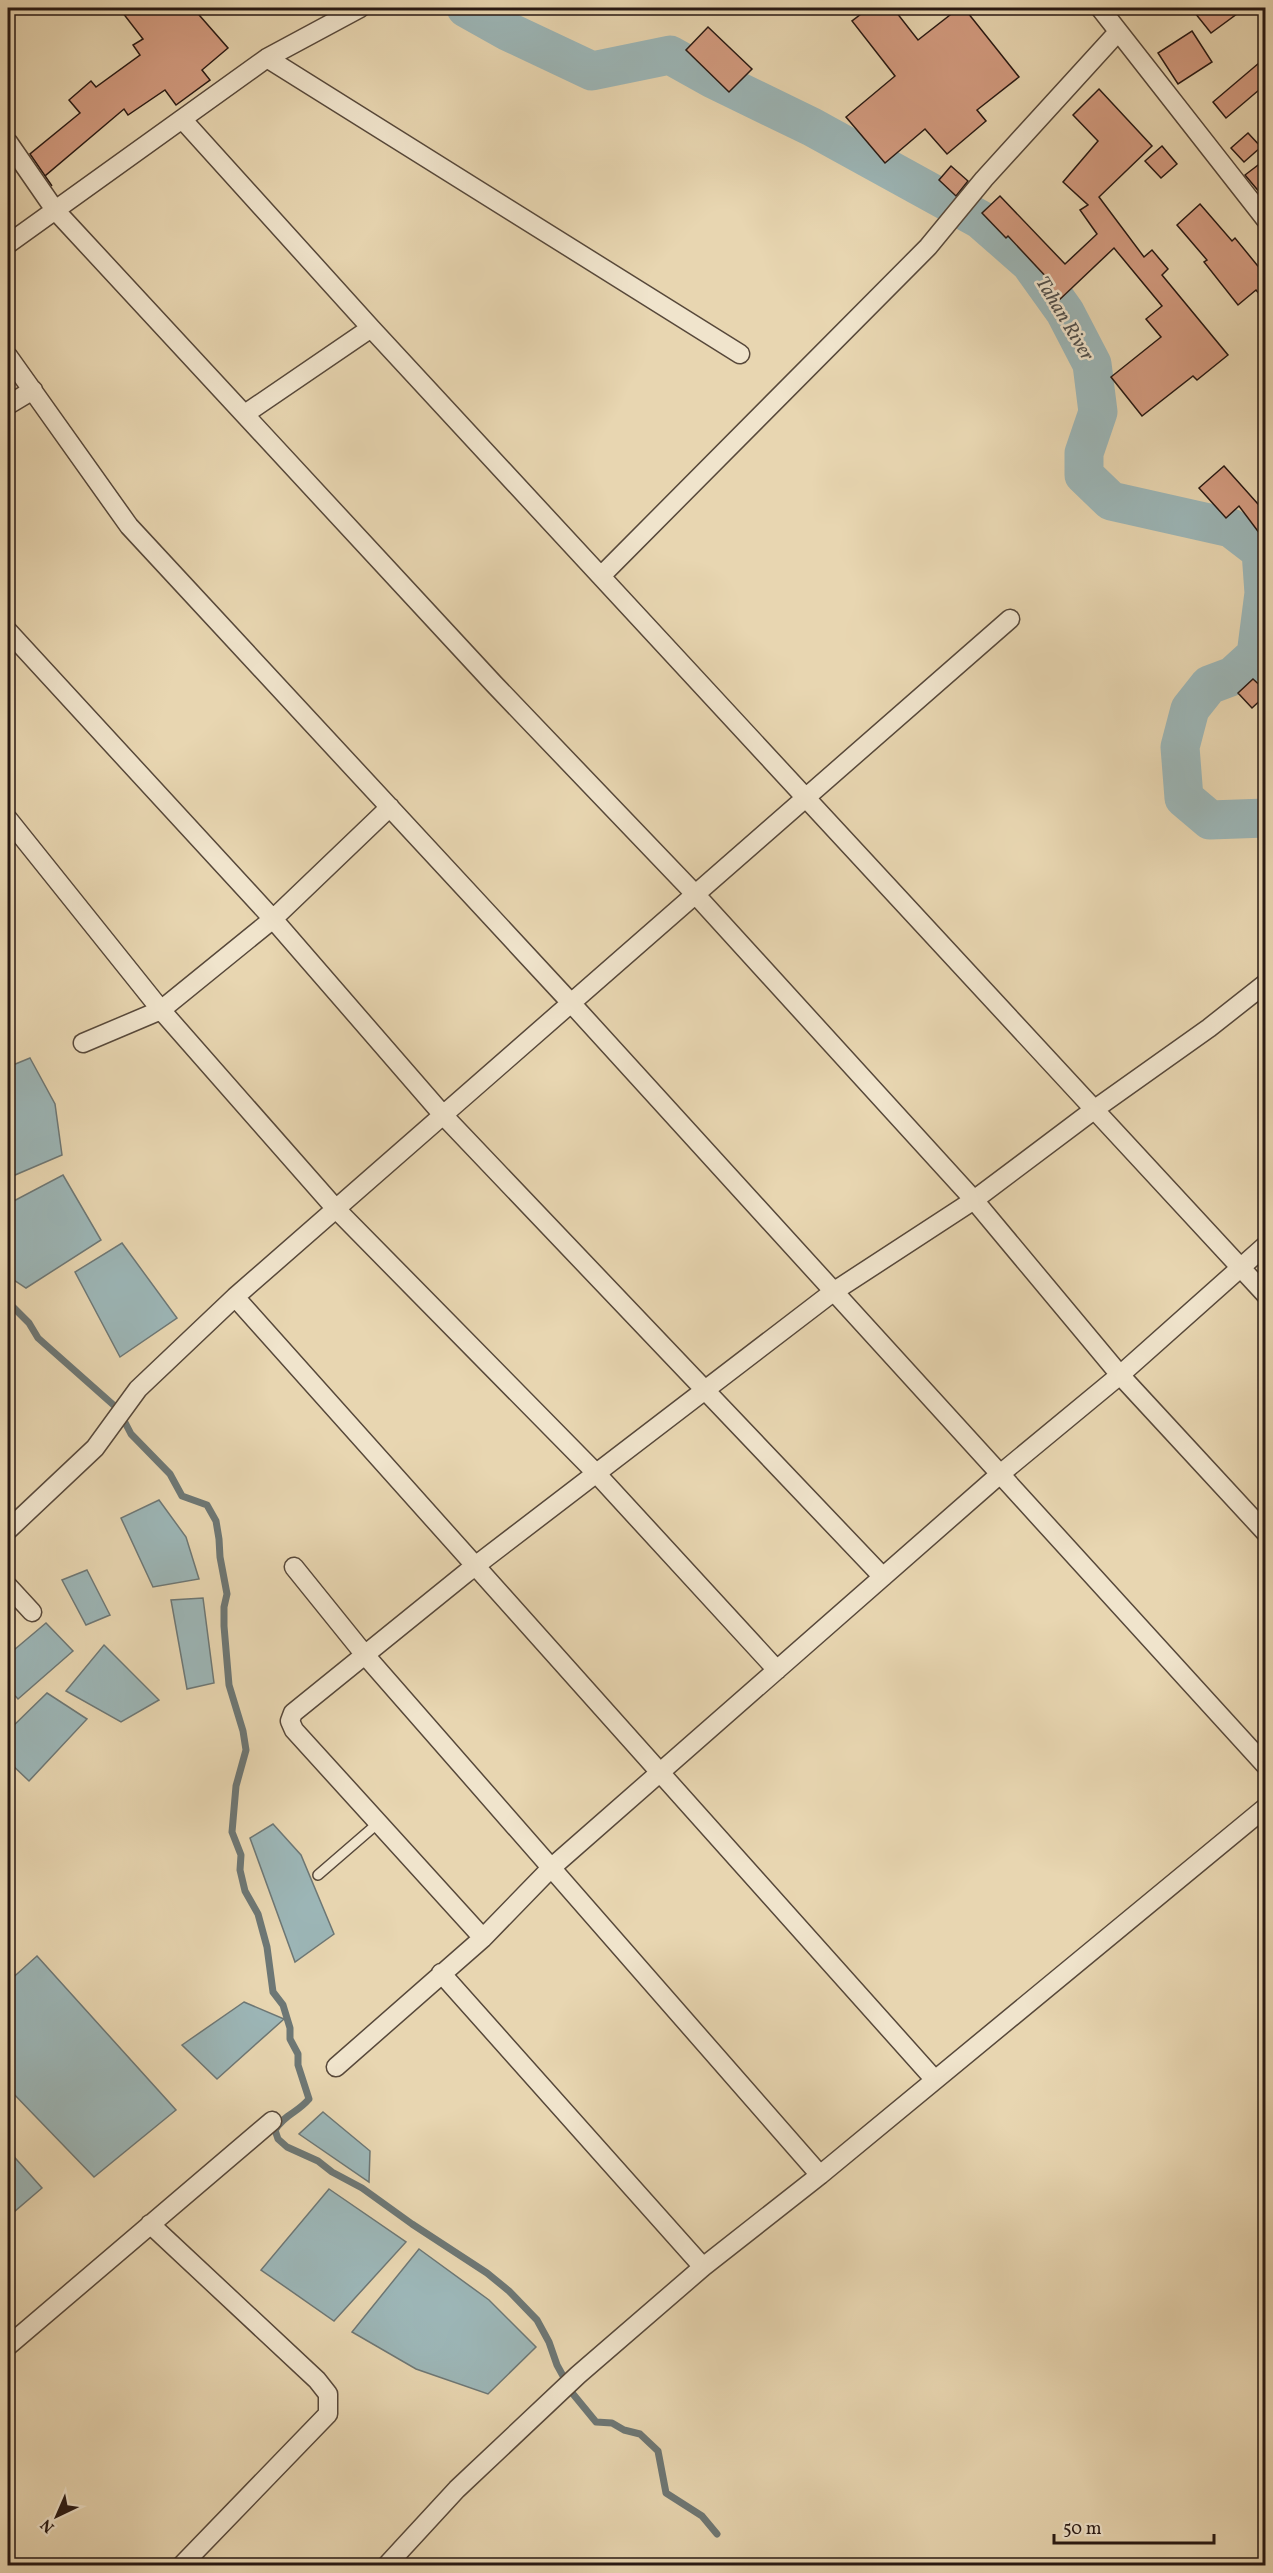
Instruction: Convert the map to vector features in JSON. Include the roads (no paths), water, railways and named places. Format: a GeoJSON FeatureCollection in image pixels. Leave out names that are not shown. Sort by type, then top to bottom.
{"type":"FeatureCollection","features":[{"type":"Feature","properties":{"kind":"street"},"geometry":{"type":"LineString","coordinates":[[8,244],[267,58],[360,8]]}},
{"type":"Feature","properties":{"kind":"street"},"geometry":{"type":"LineString","coordinates":[[1100,8],[1266,220]]}},
{"type":"Feature","properties":{"kind":"street"},"geometry":{"type":"LineString","coordinates":[[602,576],[928,247],[984,179],[1118,32]]}},
{"type":"Feature","properties":{"kind":"street"},"geometry":{"type":"LineString","coordinates":[[267,58],[740,354]]}},
{"type":"Feature","properties":{"kind":"street"},"geometry":{"type":"LineString","coordinates":[[182,119],[371,328],[1266,1295]]}},
{"type":"Feature","properties":{"kind":"street"},"geometry":{"type":"LineString","coordinates":[[8,142],[55,210],[494,684],[696,895],[974,1200],[1120,1375],[1266,1533]]}},
{"type":"Feature","properties":{"kind":"street"},"geometry":{"type":"LineString","coordinates":[[245,414],[371,328]]}},
{"type":"Feature","properties":{"kind":"street"},"geometry":{"type":"LineString","coordinates":[[8,356],[129,526],[572,1004],[1266,1766]]}},
{"type":"Feature","properties":{"kind":"street"},"geometry":{"type":"LineString","coordinates":[[8,405],[33,390]]}},
{"type":"Feature","properties":{"kind":"street"},"geometry":{"type":"LineString","coordinates":[[8,1530],[95,1448],[138,1389],[235,1296],[1010,619]]}},
{"type":"Feature","properties":{"kind":"street"},"geometry":{"type":"LineString","coordinates":[[8,632],[273,919],[443,1115],[883,1577]]}},
{"type":"Feature","properties":{"kind":"street"},"geometry":{"type":"LineString","coordinates":[[83,1043],[161,1010],[273,919],[390,807]]}},
{"type":"Feature","properties":{"kind":"street"},"geometry":{"type":"LineString","coordinates":[[8,819],[161,1010],[336,1209],[596,1473],[777,1670]]}},
{"type":"Feature","properties":{"kind":"street"},"geometry":{"type":"LineString","coordinates":[[483,1938],[294,1730],[290,1721],[292,1713],[477,1565],[833,1292],[974,1200],[1095,1109],[1209,1028],[1266,983]]}},
{"type":"Feature","properties":{"kind":"street"},"geometry":{"type":"LineString","coordinates":[[336,2067],[483,1938],[551,1868],[999,1475],[1120,1375],[1266,1245]]}},
{"type":"Feature","properties":{"kind":"street"},"geometry":{"type":"LineString","coordinates":[[235,1296],[935,2080]]}},
{"type":"Feature","properties":{"kind":"street"},"geometry":{"type":"LineString","coordinates":[[294,1567],[365,1655],[820,2175]]}},
{"type":"Feature","properties":{"kind":"street"},"geometry":{"type":"LineString","coordinates":[[8,1586],[32,1612]]}},
{"type":"Feature","properties":{"kind":"street"},"geometry":{"type":"LineString","coordinates":[[386,2565],[457,2489],[578,2375],[703,2267],[820,2175],[1266,1807]]}},
{"type":"Feature","properties":{"kind":"street"},"geometry":{"type":"LineString","coordinates":[[441,1973],[703,2267]]}},
{"type":"Feature","properties":{"kind":"street"},"geometry":{"type":"LineString","coordinates":[[8,2346],[272,2121]]}},
{"type":"Feature","properties":{"kind":"street"},"geometry":{"type":"LineString","coordinates":[[150,2224],[317,2380],[328,2394],[328,2414],[181,2565]]}},
{"type":"Feature","properties":{"kind":"lane"},"geometry":{"type":"LineString","coordinates":[[318,1875],[377,1824]]}},
{"type":"Feature","properties":{"kind":"water"},"geometry":{"type":"Polygon","coordinates":[[[30,1058],[55,1104],[62,1155],[8,1178],[8,1067],[30,1058]]]}},
{"type":"Feature","properties":{"kind":"water"},"geometry":{"type":"Polygon","coordinates":[[[63,1175],[101,1240],[26,1288],[8,1276],[8,1204],[63,1175]]]}},
{"type":"Feature","properties":{"kind":"water"},"geometry":{"type":"Polygon","coordinates":[[[122,1243],[177,1318],[120,1357],[75,1272],[122,1243]]]}},
{"type":"Feature","properties":{"kind":"water"},"geometry":{"type":"Polygon","coordinates":[[[159,1500],[186,1537],[199,1579],[153,1587],[121,1518],[159,1500]]]}},
{"type":"Feature","properties":{"kind":"water"},"geometry":{"type":"Polygon","coordinates":[[[87,1570],[110,1615],[86,1625],[62,1580],[87,1570]]]}},
{"type":"Feature","properties":{"kind":"water"},"geometry":{"type":"Polygon","coordinates":[[[203,1598],[214,1683],[187,1689],[171,1600],[203,1598]]]}},
{"type":"Feature","properties":{"kind":"water"},"geometry":{"type":"Polygon","coordinates":[[[46,1623],[73,1651],[18,1699],[8,1688],[8,1655],[46,1623]]]}},
{"type":"Feature","properties":{"kind":"water"},"geometry":{"type":"Polygon","coordinates":[[[104,1645],[159,1700],[121,1722],[66,1691],[104,1645]]]}},
{"type":"Feature","properties":{"kind":"water"},"geometry":{"type":"Polygon","coordinates":[[[47,1693],[87,1719],[29,1781],[8,1761],[8,1731],[47,1693]]]}},
{"type":"Feature","properties":{"kind":"water"},"geometry":{"type":"Polygon","coordinates":[[[273,1824],[301,1855],[334,1934],[295,1962],[250,1838],[273,1824]]]}},
{"type":"Feature","properties":{"kind":"water"},"geometry":{"type":"Polygon","coordinates":[[[37,1956],[176,2110],[94,2177],[8,2088],[8,1982],[37,1956]]]}},
{"type":"Feature","properties":{"kind":"water"},"geometry":{"type":"Polygon","coordinates":[[[244,2002],[284,2019],[217,2079],[182,2045],[244,2002]]]}},
{"type":"Feature","properties":{"kind":"water"},"geometry":{"type":"Polygon","coordinates":[[[323,2112],[370,2151],[369,2182],[299,2134],[323,2112]]]}},
{"type":"Feature","properties":{"kind":"water"},"geometry":{"type":"Polygon","coordinates":[[[8,2150],[42,2188],[8,2217],[8,2150]]]}},
{"type":"Feature","properties":{"kind":"water"},"geometry":{"type":"Polygon","coordinates":[[[329,2189],[406,2242],[334,2321],[261,2270],[329,2189]]]}},
{"type":"Feature","properties":{"kind":"water"},"geometry":{"type":"Polygon","coordinates":[[[419,2249],[489,2300],[536,2347],[488,2394],[416,2369],[352,2332],[419,2249]]]}},
{"type":"Feature","properties":{"kind":"waterway","name":"Tahan River"},"geometry":{"type":"LineString","coordinates":[[466,8],[507,31],[592,71],[670,55],[713,79],[812,127],[981,220],[1030,263],[1065,312],[1092,364],[1098,412],[1084,453],[1084,475],[1111,501],[1231,528],[1261,551],[1264,593],[1256,655],[1233,676],[1209,685],[1190,709],[1180,747],[1184,798],[1210,820],[1266,818]]}},
{"type":"Feature","properties":{"kind":"waterway"},"geometry":{"type":"LineString","coordinates":[[8,1302],[29,1323],[38,1338],[118,1409],[131,1434],[170,1474],[182,1496],[207,1505],[216,1521],[227,1594],[224,1626],[229,1685],[243,1731],[246,1750],[236,1786],[232,1832],[241,1855],[240,1870],[245,1891],[258,1914],[267,1947],[273,1992],[283,2005],[290,2028],[290,2039],[298,2054],[298,2065],[309,2099],[279,2124],[275,2130],[278,2139],[287,2147],[318,2161],[332,2172],[362,2188],[487,2273],[509,2291],[537,2320],[573,2394],[596,2422],[612,2423],[624,2430],[640,2434],[658,2451],[666,2493],[702,2516],[717,2534]]}}]}
